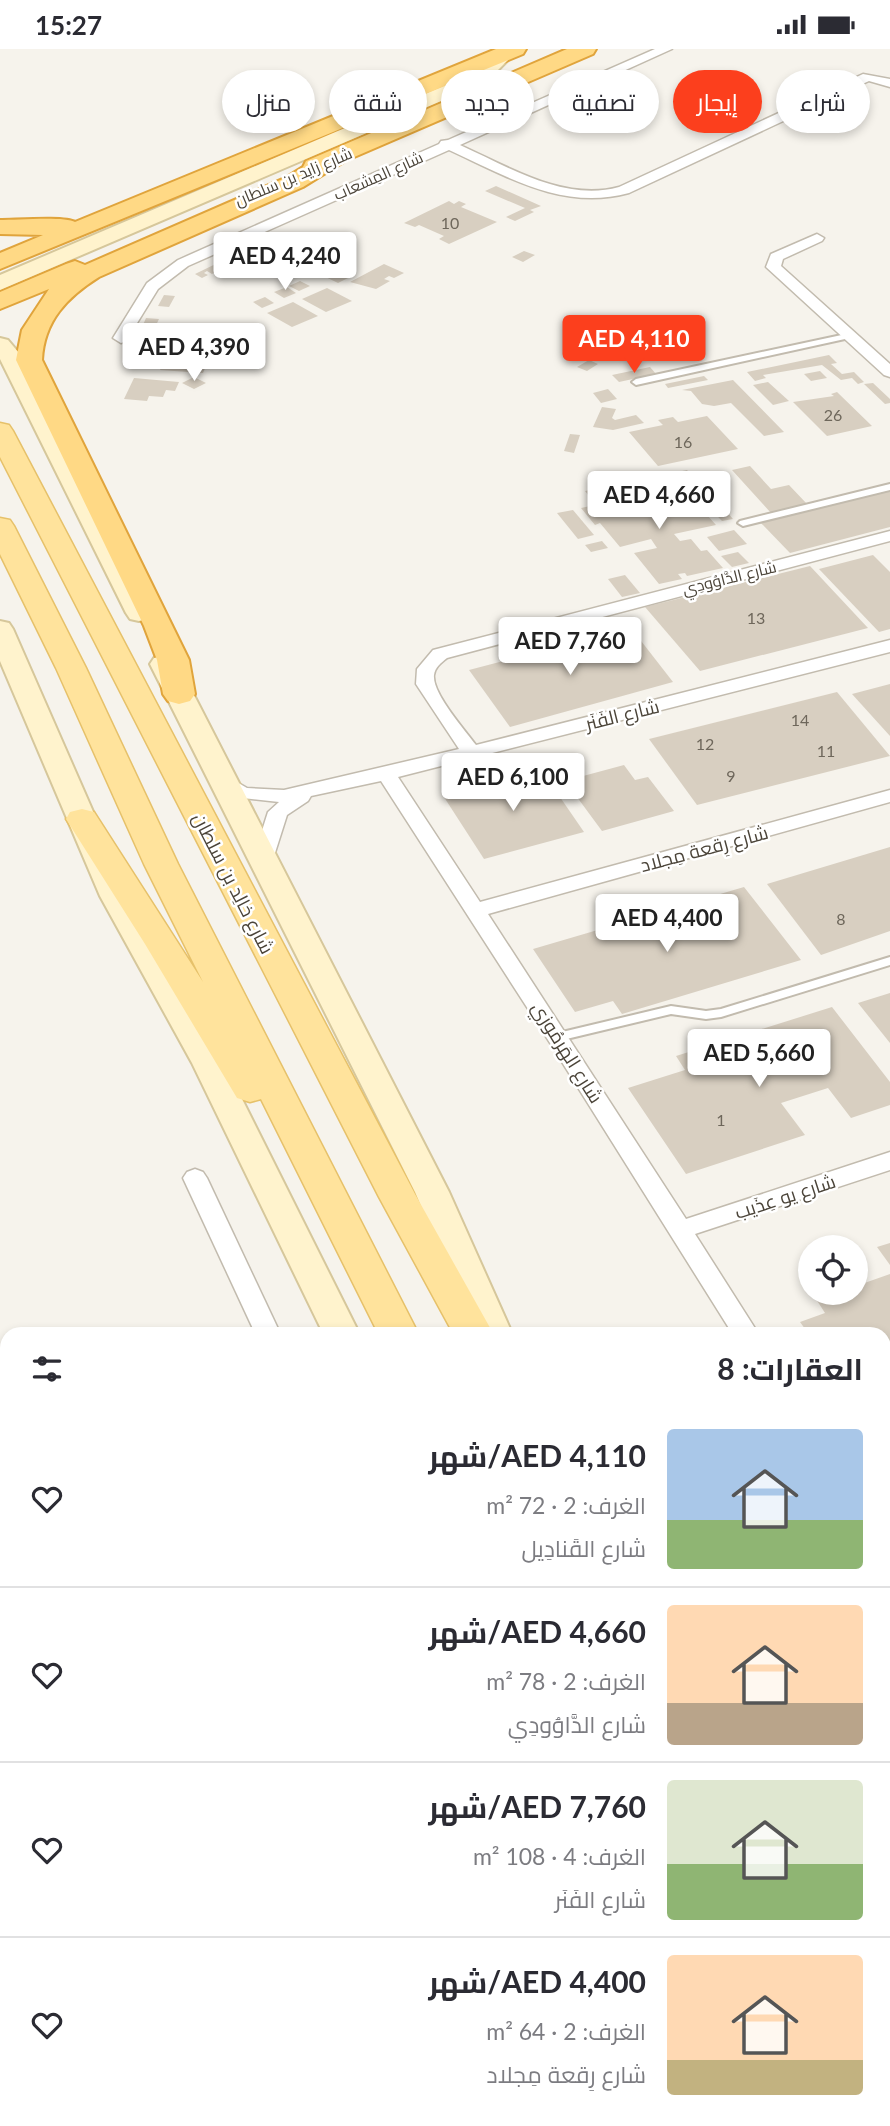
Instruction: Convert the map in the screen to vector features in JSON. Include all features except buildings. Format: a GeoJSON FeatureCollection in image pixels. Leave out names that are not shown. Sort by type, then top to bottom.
{"type":"FeatureCollection","features":[{"type":"Feature","properties":{"kind":"highway","name":"شارع زايد بن سلطان"},"geometry":{"type":"LineString","coordinates":[[0,301],[585,49]]}},
{"type":"Feature","properties":{"kind":"highway","name":"شارع زايد بن سلطان"},"geometry":{"type":"LineString","coordinates":[[0,263],[511,51]]}},
{"type":"Feature","properties":{"kind":"highway"},"geometry":{"type":"LineString","coordinates":[[0,227],[44,228],[86,219],[241,154],[309,135]]}},
{"type":"Feature","properties":{"kind":"highway"},"geometry":{"type":"LineString","coordinates":[[178,694],[173,660],[159,626],[29,360],[28,348],[45,313],[65,287],[89,272],[295,182],[336,157]]}},
{"type":"Feature","properties":{"kind":"main road"},"geometry":{"type":"LineString","coordinates":[[0,282],[462,85],[486,71],[511,51]]}},
{"type":"Feature","properties":{"kind":"main road"},"geometry":{"type":"LineString","coordinates":[[0,345],[14,360],[86,511],[432,1192],[491,1327]]}},
{"type":"Feature","properties":{"kind":"main road"},"geometry":{"type":"LineString","coordinates":[[0,380],[20,402],[86,538],[127,589]]}},
{"type":"Feature","properties":{"kind":"main road","name":"شارع خالِد بن سلطان"},"geometry":{"type":"LineString","coordinates":[[0,431],[386,1174],[470,1327]]}},
{"type":"Feature","properties":{"kind":"main road"},"geometry":{"type":"LineString","coordinates":[[0,526],[71,668],[167,877],[395,1327]]}},
{"type":"Feature","properties":{"kind":"main road"},"geometry":{"type":"LineString","coordinates":[[0,629],[115,896],[208,1063],[338,1327]]}},
{"type":"Feature","properties":{"kind":"main road"},"geometry":{"type":"LineString","coordinates":[[82,819],[160,940],[280,1138],[381,1327]]}},
{"type":"Feature","properties":{"kind":"street","name":"شارع المِشعاب"},"geometry":{"type":"LineString","coordinates":[[121,338],[148,289],[173,269],[446,144],[666,49]]}},
{"type":"Feature","properties":{"kind":"street"},"geometry":{"type":"LineString","coordinates":[[446,144],[559,192],[580,197],[605,197],[868,77],[890,83]]}},
{"type":"Feature","properties":{"kind":"street"},"geometry":{"type":"LineString","coordinates":[[817,238],[776,257],[774,268],[890,372]]}},
{"type":"Feature","properties":{"kind":"street","name":"شارع الدَّاوُودِي"},"geometry":{"type":"LineString","coordinates":[[471,752],[427,690],[423,680],[430,661],[440,654],[890,535]]}},
{"type":"Feature","properties":{"kind":"street","name":"شارع الفَنَر"},"geometry":{"type":"LineString","coordinates":[[222,779],[241,793],[260,798],[313,791],[890,646]]}},
{"type":"Feature","properties":{"kind":"street","name":"شارع الهَرمُوزي"},"geometry":{"type":"LineString","coordinates":[[386,773],[477,910],[741,1327]]}},
{"type":"Feature","properties":{"kind":"street","name":"شارع الفَنَر"},"geometry":{"type":"LineString","coordinates":[[263,859],[278,812],[313,791]]}},
{"type":"Feature","properties":{"kind":"street","name":"شارع رِقعة مِجلاد"},"geometry":{"type":"LineString","coordinates":[[477,910],[890,796]]}},
{"type":"Feature","properties":{"kind":"street","name":"شارع يو عِذَيب"},"geometry":{"type":"LineString","coordinates":[[680,1230],[890,1161]]}},
{"type":"Feature","properties":{"kind":"street"},"geometry":{"type":"LineString","coordinates":[[195,1178],[265,1327]]}},
{"type":"Feature","properties":{"kind":"lane"},"geometry":{"type":"LineString","coordinates":[[636,383],[851,335]]}},
{"type":"Feature","properties":{"kind":"lane"},"geometry":{"type":"LineString","coordinates":[[743,523],[890,487]]}},
{"type":"Feature","properties":{"kind":"lane"},"geometry":{"type":"LineString","coordinates":[[558,1037],[671,1010],[706,1015],[721,1013],[890,961]]}}]}
